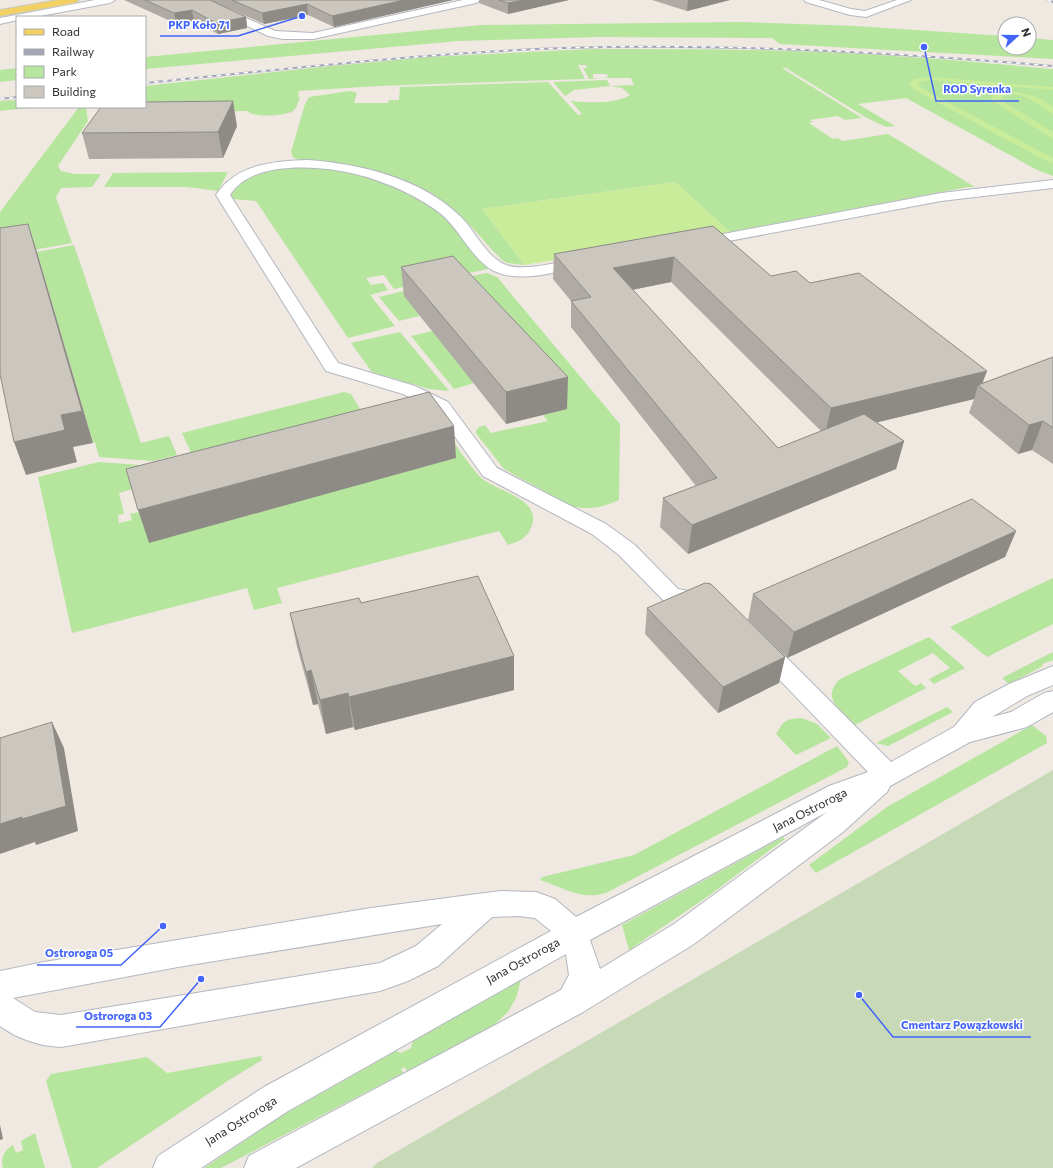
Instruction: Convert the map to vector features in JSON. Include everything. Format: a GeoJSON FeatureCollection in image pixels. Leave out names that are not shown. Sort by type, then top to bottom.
{"type":"FeatureCollection","features":[{"type":"Feature","properties":{"kind":"main road"},"geometry":{"type":"LineString","coordinates":[[0,5],[29,0]]}},
{"type":"Feature","properties":{"kind":"main road"},"geometry":{"type":"LineString","coordinates":[[0,13],[74,0]]}},
{"type":"Feature","properties":{"kind":"street"},"geometry":{"type":"LineString","coordinates":[[23,16],[110,0]]}},
{"type":"Feature","properties":{"kind":"street"},"geometry":{"type":"LineString","coordinates":[[198,0],[272,34],[283,36],[305,36],[344,31],[476,0]]}},
{"type":"Feature","properties":{"kind":"street"},"geometry":{"type":"LineString","coordinates":[[809,0],[850,12],[866,14],[906,0]]}},
{"type":"Feature","properties":{"kind":"street"},"geometry":{"type":"LineString","coordinates":[[0,21],[16,17]]}},
{"type":"Feature","properties":{"kind":"street"},"geometry":{"type":"LineString","coordinates":[[598,259],[523,271],[511,271],[499,268],[490,261],[456,220],[435,203],[393,181],[379,176],[340,168],[298,164],[267,168],[250,172],[233,181],[223,195],[332,367],[408,390],[442,406],[490,472],[599,529],[627,550],[672,596],[716,602],[719,605]]}},
{"type":"Feature","properties":{"kind":"street"},"geometry":{"type":"LineString","coordinates":[[684,245],[941,197],[1053,184]]}},
{"type":"Feature","properties":{"kind":"street"},"geometry":{"type":"LineString","coordinates":[[749,635],[888,776]]}},
{"type":"Feature","properties":{"kind":"street","name":"Jana Ostroroga"},"geometry":{"type":"LineString","coordinates":[[963,734],[984,709],[1018,690],[1053,675]]}},
{"type":"Feature","properties":{"kind":"street","name":"Jana Ostroroga"},"geometry":{"type":"LineString","coordinates":[[170,1168],[276,1099],[572,935],[838,794],[888,776],[963,734],[1018,720],[1053,700]]}},
{"type":"Feature","properties":{"kind":"street","name":"Jana Ostroroga"},"geometry":{"type":"LineString","coordinates":[[261,1168],[622,973],[684,934],[833,824],[888,776]]}},
{"type":"Feature","properties":{"kind":"street"},"geometry":{"type":"LineString","coordinates":[[0,986],[85,968],[399,916],[503,904],[537,905],[559,918],[572,935],[579,949],[585,971],[583,985],[572,1001]]}},
{"type":"Feature","properties":{"kind":"street"},"geometry":{"type":"LineString","coordinates":[[0,1007],[18,1022],[38,1029],[61,1031],[380,977],[397,971],[427,956],[484,906]]}},
{"type":"Feature","properties":{"kind":"green space"},"geometry":{"type":"Polygon","coordinates":[[[740,22],[856,26],[997,35],[997,56],[780,44],[772,38],[599,37],[459,41],[146,69],[146,57],[481,25],[740,22]]]}},
{"type":"Feature","properties":{"kind":"green space"},"geometry":{"type":"Polygon","coordinates":[[[1037,39],[1053,40],[1053,59],[998,56],[1037,56],[1037,39]]]}},
{"type":"Feature","properties":{"kind":"green space"},"geometry":{"type":"Polygon","coordinates":[[[593,49],[735,50],[849,53],[1053,69],[1053,176],[1037,170],[906,98],[858,104],[895,126],[886,127],[865,117],[786,68],[782,68],[862,118],[845,120],[838,116],[810,120],[813,122],[809,123],[833,139],[837,138],[843,141],[888,134],[975,187],[968,187],[730,232],[675,182],[482,209],[524,265],[507,263],[502,260],[451,207],[429,192],[417,186],[353,166],[306,162],[293,157],[291,152],[305,104],[309,97],[350,91],[357,93],[354,103],[388,103],[389,100],[399,100],[400,87],[548,82],[578,115],[582,114],[571,101],[602,102],[624,98],[630,95],[622,88],[610,86],[634,85],[631,78],[603,78],[608,77],[607,74],[593,74],[593,78],[599,79],[589,79],[583,68],[587,68],[586,65],[578,65],[585,79],[377,86],[299,91],[298,97],[300,97],[293,111],[269,116],[256,115],[248,111],[110,113],[98,109],[146,108],[146,86],[428,57],[593,49]]]}},
{"type":"Feature","properties":{"kind":"green space"},"geometry":{"type":"Polygon","coordinates":[[[16,68],[16,80],[0,82],[0,70],[16,68]]]}},
{"type":"Feature","properties":{"kind":"green space"},"geometry":{"type":"Polygon","coordinates":[[[931,77],[1053,87],[1053,90],[931,80],[922,81],[918,84],[921,88],[1053,158],[1053,163],[1044,160],[913,89],[909,85],[914,79],[931,77]]]}},
{"type":"Feature","properties":{"kind":"green space"},"geometry":{"type":"Polygon","coordinates":[[[607,80],[610,86],[574,90],[565,96],[553,82],[607,80]]]}},
{"type":"Feature","properties":{"kind":"green space"},"geometry":{"type":"Polygon","coordinates":[[[1016,92],[1038,97],[1053,107],[1053,114],[1027,98],[1012,94],[1006,95],[1001,100],[1053,132],[1053,139],[991,100],[991,98],[996,94],[1016,92]]]}},
{"type":"Feature","properties":{"kind":"green space"},"geometry":{"type":"Polygon","coordinates":[[[16,100],[16,108],[27,108],[0,111],[0,101],[16,100]]]}},
{"type":"Feature","properties":{"kind":"green space"},"geometry":{"type":"Polygon","coordinates":[[[78,108],[86,108],[88,121],[58,166],[61,171],[75,174],[101,174],[92,187],[61,188],[56,197],[72,243],[0,256],[0,212],[78,108]]]}},
{"type":"Feature","properties":{"kind":"green space"},"geometry":{"type":"Polygon","coordinates":[[[291,167],[322,168],[359,174],[376,179],[408,193],[423,201],[449,221],[488,269],[394,289],[384,275],[366,278],[371,285],[383,283],[388,290],[370,295],[395,326],[348,338],[256,201],[233,199],[228,195],[233,188],[248,178],[264,172],[291,167]]]}},
{"type":"Feature","properties":{"kind":"green space"},"geometry":{"type":"Polygon","coordinates":[[[228,172],[218,191],[187,187],[104,187],[113,173],[228,172]]]}},
{"type":"Feature","properties":{"kind":"green space"},"geometry":{"type":"Polygon","coordinates":[[[675,182],[730,232],[524,265],[482,209],[675,182]]]}},
{"type":"Feature","properties":{"kind":"green space"},"geometry":{"type":"Polygon","coordinates":[[[74,245],[141,443],[169,436],[177,455],[153,461],[99,457],[95,442],[93,443],[37,252],[74,245]]]}},
{"type":"Feature","properties":{"kind":"green space"},"geometry":{"type":"Polygon","coordinates":[[[487,273],[497,277],[620,424],[619,500],[596,508],[571,506],[504,469],[475,432],[479,427],[485,425],[491,433],[548,421],[543,415],[567,408],[432,284],[487,273]]]}},
{"type":"Feature","properties":{"kind":"green space"},"geometry":{"type":"Polygon","coordinates":[[[420,287],[419,316],[399,321],[379,297],[420,287]]]}},
{"type":"Feature","properties":{"kind":"green space"},"geometry":{"type":"Polygon","coordinates":[[[432,331],[474,383],[454,389],[411,336],[432,331]]]}},
{"type":"Feature","properties":{"kind":"green space"},"geometry":{"type":"Polygon","coordinates":[[[400,332],[449,391],[429,389],[372,372],[351,343],[400,332]]]}},
{"type":"Feature","properties":{"kind":"green space"},"geometry":{"type":"Polygon","coordinates":[[[344,392],[351,394],[362,412],[193,457],[182,433],[344,392]]]}},
{"type":"Feature","properties":{"kind":"green space"},"geometry":{"type":"Polygon","coordinates":[[[432,410],[461,453],[480,477],[516,496],[530,509],[533,518],[531,528],[522,539],[508,545],[499,531],[277,588],[282,603],[254,610],[247,588],[72,633],[38,477],[99,462],[153,466],[133,489],[119,493],[124,514],[118,515],[119,523],[132,520],[130,514],[139,512],[149,542],[455,458],[432,410]]]}},
{"type":"Feature","properties":{"kind":"green space"},"geometry":{"type":"Polygon","coordinates":[[[1053,578],[1053,624],[987,657],[950,627],[1053,578]]]}},
{"type":"Feature","properties":{"kind":"green space"},"geometry":{"type":"Polygon","coordinates":[[[929,637],[965,668],[934,684],[929,679],[950,668],[933,653],[898,671],[915,686],[921,683],[926,688],[855,725],[835,704],[832,698],[832,692],[834,686],[840,679],[929,637]]]}},
{"type":"Feature","properties":{"kind":"green space"},"geometry":{"type":"Polygon","coordinates":[[[1053,652],[1053,660],[1042,664],[1043,666],[1009,684],[1002,678],[1053,652]]]}},
{"type":"Feature","properties":{"kind":"green space"},"geometry":{"type":"Polygon","coordinates":[[[947,707],[953,712],[888,746],[876,743],[947,707]]]}},
{"type":"Feature","properties":{"kind":"green space"},"geometry":{"type":"Polygon","coordinates":[[[802,718],[817,724],[831,738],[796,755],[776,734],[786,721],[802,718]]]}},
{"type":"Feature","properties":{"kind":"green space"},"geometry":{"type":"Polygon","coordinates":[[[1032,725],[1046,736],[1047,743],[816,873],[809,865],[887,807],[1032,725]]]}},
{"type":"Feature","properties":{"kind":"green space"},"geometry":{"type":"Polygon","coordinates":[[[837,746],[849,762],[847,767],[608,892],[599,895],[581,894],[540,880],[542,877],[634,855],[837,746]]]}},
{"type":"Feature","properties":{"kind":"green space"},"geometry":{"type":"Polygon","coordinates":[[[1053,770],[1053,1168],[372,1168],[377,1163],[1053,770]]]}},
{"type":"Feature","properties":{"kind":"green space"},"geometry":{"type":"Polygon","coordinates":[[[783,837],[785,839],[707,897],[629,950],[622,925],[783,837]]]}},
{"type":"Feature","properties":{"kind":"green space"},"geometry":{"type":"Polygon","coordinates":[[[521,980],[516,998],[508,1012],[492,1027],[407,1071],[405,1067],[401,1069],[403,1073],[221,1168],[204,1168],[281,1116],[396,1051],[401,1053],[411,1048],[413,1041],[521,980]]]}},
{"type":"Feature","properties":{"kind":"green space"},"geometry":{"type":"Polygon","coordinates":[[[261,1056],[262,1060],[229,1080],[97,1168],[72,1168],[46,1081],[51,1074],[147,1057],[167,1073],[261,1056]]]}},
{"type":"Feature","properties":{"kind":"green space"},"geometry":{"type":"Polygon","coordinates":[[[35,1133],[45,1168],[3,1168],[3,1157],[8,1149],[13,1145],[16,1153],[23,1150],[21,1141],[35,1133]]]}},
{"type":"Feature","properties":{"kind":"building"},"geometry":{"type":"Polygon","coordinates":[[[145,0],[210,0],[246,17],[216,23],[192,10],[174,13],[145,0]]]}},
{"type":"Feature","properties":{"kind":"building"},"geometry":{"type":"Polygon","coordinates":[[[232,0],[404,0],[332,16],[307,4],[262,13],[232,0]]]}},
{"type":"Feature","properties":{"kind":"building"},"geometry":{"type":"Polygon","coordinates":[[[499,0],[523,0],[508,3],[499,0]]]}},
{"type":"Feature","properties":{"kind":"building"},"geometry":{"type":"Polygon","coordinates":[[[233,101],[218,132],[82,133],[100,108],[146,108],[146,102],[233,101]]]}},
{"type":"Feature","properties":{"kind":"building"},"geometry":{"type":"Polygon","coordinates":[[[28,224],[82,411],[61,415],[65,430],[14,442],[0,374],[0,228],[28,224]]]}},
{"type":"Feature","properties":{"kind":"building"},"geometry":{"type":"Polygon","coordinates":[[[713,226],[771,276],[796,271],[810,283],[859,273],[987,371],[831,408],[674,257],[613,268],[778,448],[864,414],[904,441],[692,525],[663,498],[717,478],[571,301],[591,297],[554,254],[713,226]]]}},
{"type":"Feature","properties":{"kind":"building"},"geometry":{"type":"Polygon","coordinates":[[[453,256],[568,377],[506,392],[401,267],[453,256]]]}},
{"type":"Feature","properties":{"kind":"building"},"geometry":{"type":"Polygon","coordinates":[[[1053,357],[1053,428],[1043,421],[1029,425],[978,385],[1053,357]]]}},
{"type":"Feature","properties":{"kind":"building"},"geometry":{"type":"Polygon","coordinates":[[[429,392],[454,426],[138,510],[126,469],[429,392]]]}},
{"type":"Feature","properties":{"kind":"building"},"geometry":{"type":"Polygon","coordinates":[[[972,499],[1016,531],[794,632],[753,594],[972,499]]]}},
{"type":"Feature","properties":{"kind":"building"},"geometry":{"type":"Polygon","coordinates":[[[478,576],[514,656],[349,697],[348,693],[320,700],[311,670],[306,672],[290,613],[359,598],[361,603],[478,576]]]}},
{"type":"Feature","properties":{"kind":"building"},"geometry":{"type":"Polygon","coordinates":[[[705,583],[711,584],[785,657],[723,687],[647,608],[705,583]]]}},
{"type":"Feature","properties":{"kind":"building"},"geometry":{"type":"Polygon","coordinates":[[[52,722],[66,806],[0,824],[0,738],[52,722]]]}},
{"type":"Feature","properties":{"kind":"railway"},"geometry":{"type":"LineString","coordinates":[[1047,0],[1053,2]]}},
{"type":"Feature","properties":{"kind":"railway"},"geometry":{"type":"LineString","coordinates":[[146,83],[354,62],[512,50],[564,48],[686,47],[808,50],[1053,66]]}},
{"type":"Feature","properties":{"kind":"railway"},"geometry":{"type":"LineString","coordinates":[[0,99],[16,97]]}},
{"type":"Feature","properties":{"kind":"place","name":"PKP Koło 71"},"geometry":{"type":"Point","coordinates":[302,16]}},
{"type":"Feature","properties":{"kind":"place","name":"ROD Syrenka"},"geometry":{"type":"Point","coordinates":[924,47]}},
{"type":"Feature","properties":{"kind":"place","name":"Ostroroga 05"},"geometry":{"type":"Point","coordinates":[163,926]}},
{"type":"Feature","properties":{"kind":"place","name":"Ostroroga 03"},"geometry":{"type":"Point","coordinates":[201,979]}},
{"type":"Feature","properties":{"kind":"place","name":"Cmentarz Powązkowski"},"geometry":{"type":"Point","coordinates":[859,995]}}]}
